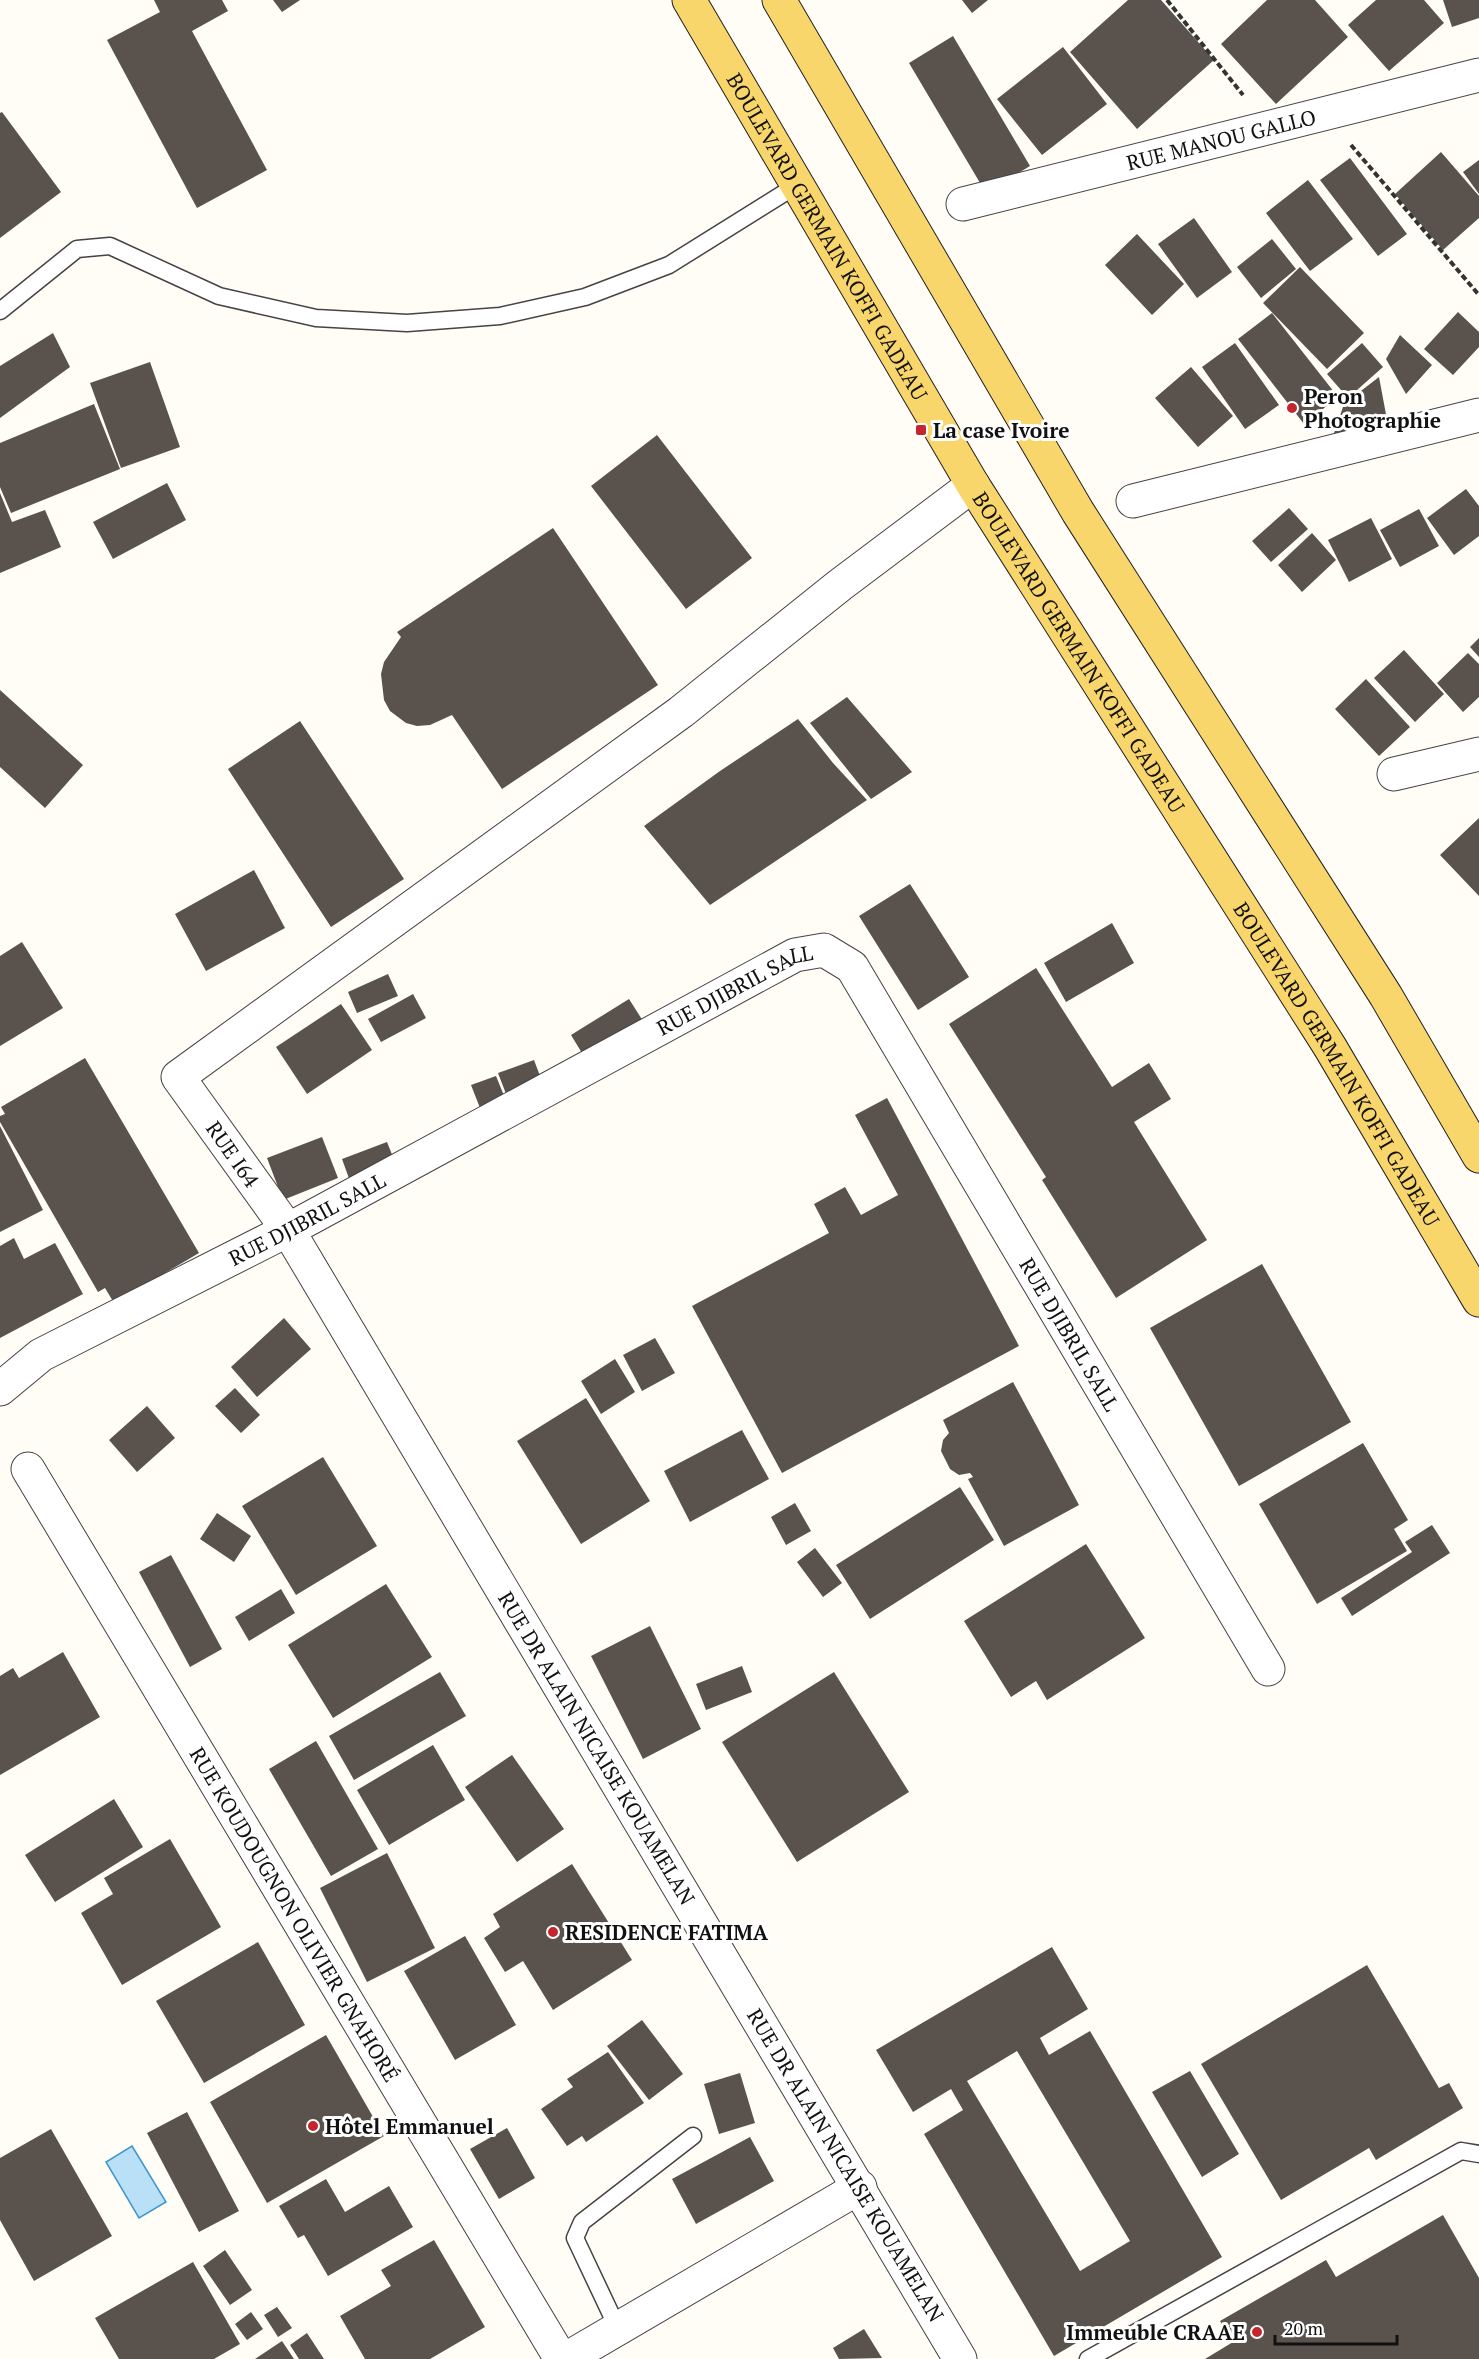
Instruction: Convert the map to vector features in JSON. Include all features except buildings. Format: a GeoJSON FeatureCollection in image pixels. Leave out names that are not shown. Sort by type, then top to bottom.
{"type":"FeatureCollection","features":[{"type":"Feature","properties":{"kind":"main road","name":"BOULEVARD GERMAIN KOFFI GADEAU"},"geometry":{"type":"LineString","coordinates":[[689,0],[973,485],[1330,1047],[1479,1300]]}},
{"type":"Feature","properties":{"kind":"main road"},"geometry":{"type":"LineString","coordinates":[[779,0],[1078,512],[1386,996],[1479,1156]]}},
{"type":"Feature","properties":{"kind":"street","name":"RUE MANOU GALLO"},"geometry":{"type":"LineString","coordinates":[[963,204],[1479,75]]}},
{"type":"Feature","properties":{"kind":"street"},"geometry":{"type":"LineString","coordinates":[[1133,501],[1479,415]]}},
{"type":"Feature","properties":{"kind":"street","name":"RUE I64"},"geometry":{"type":"LineString","coordinates":[[288,1230],[178,1077],[681,712],[840,585],[973,485]]}},
{"type":"Feature","properties":{"kind":"street"},"geometry":{"type":"LineString","coordinates":[[1394,774],[1479,754]]}},
{"type":"Feature","properties":{"kind":"street","name":"RUE DJIBRIL SALL"},"geometry":{"type":"LineString","coordinates":[[0,1389],[41,1355],[288,1230],[795,955],[824,950],[852,967],[1268,1669]]}},
{"type":"Feature","properties":{"kind":"street","name":"RUE DR ALAIN NICAISE KOUAMELAN"},"geometry":{"type":"LineString","coordinates":[[288,1230],[860,2187],[960,2359]]}},
{"type":"Feature","properties":{"kind":"street","name":"RUE KOUDOUGNON OLIVIER GNAHORÉ"},"geometry":{"type":"LineString","coordinates":[[28,1469],[561,2359]]}},
{"type":"Feature","properties":{"kind":"street"},"geometry":{"type":"LineString","coordinates":[[566,2359],[860,2187]]}},
{"type":"Feature","properties":{"kind":"lane"},"geometry":{"type":"LineString","coordinates":[[0,311],[77,249],[110,246],[219,296],[316,318],[407,323],[500,316],[585,297],[669,265],[798,185]]}},
{"type":"Feature","properties":{"kind":"lane"},"geometry":{"type":"LineString","coordinates":[[618,2329],[575,2238],[582,2222],[693,2136]]}},
{"type":"Feature","properties":{"kind":"lane"},"geometry":{"type":"LineString","coordinates":[[1088,2359],[1461,2151],[1479,2154]]}},
{"type":"Feature","properties":{"kind":"path"},"geometry":{"type":"LineString","coordinates":[[1167,0],[1268,126]]}},
{"type":"Feature","properties":{"kind":"path"},"geometry":{"type":"LineString","coordinates":[[1323,113],[1479,295]]}},
{"type":"Feature","properties":{"kind":"water"},"geometry":{"type":"Polygon","coordinates":[[[132,2146],[166,2202],[139,2218],[106,2162],[132,2146]]]}},
{"type":"Feature","properties":{"kind":"place","name":"Peron Photographie"},"geometry":{"type":"Point","coordinates":[1292,408]}},
{"type":"Feature","properties":{"kind":"place","name":"La case Ivoire"},"geometry":{"type":"Point","coordinates":[921,430]}},
{"type":"Feature","properties":{"kind":"place","name":"RESIDENCE FATIMA"},"geometry":{"type":"Point","coordinates":[553,1932]}},
{"type":"Feature","properties":{"kind":"place","name":"Hôtel Emmanuel"},"geometry":{"type":"Point","coordinates":[313,2126]}},
{"type":"Feature","properties":{"kind":"place","name":"Immeuble CRAAE"},"geometry":{"type":"Point","coordinates":[1257,2332]}}]}
